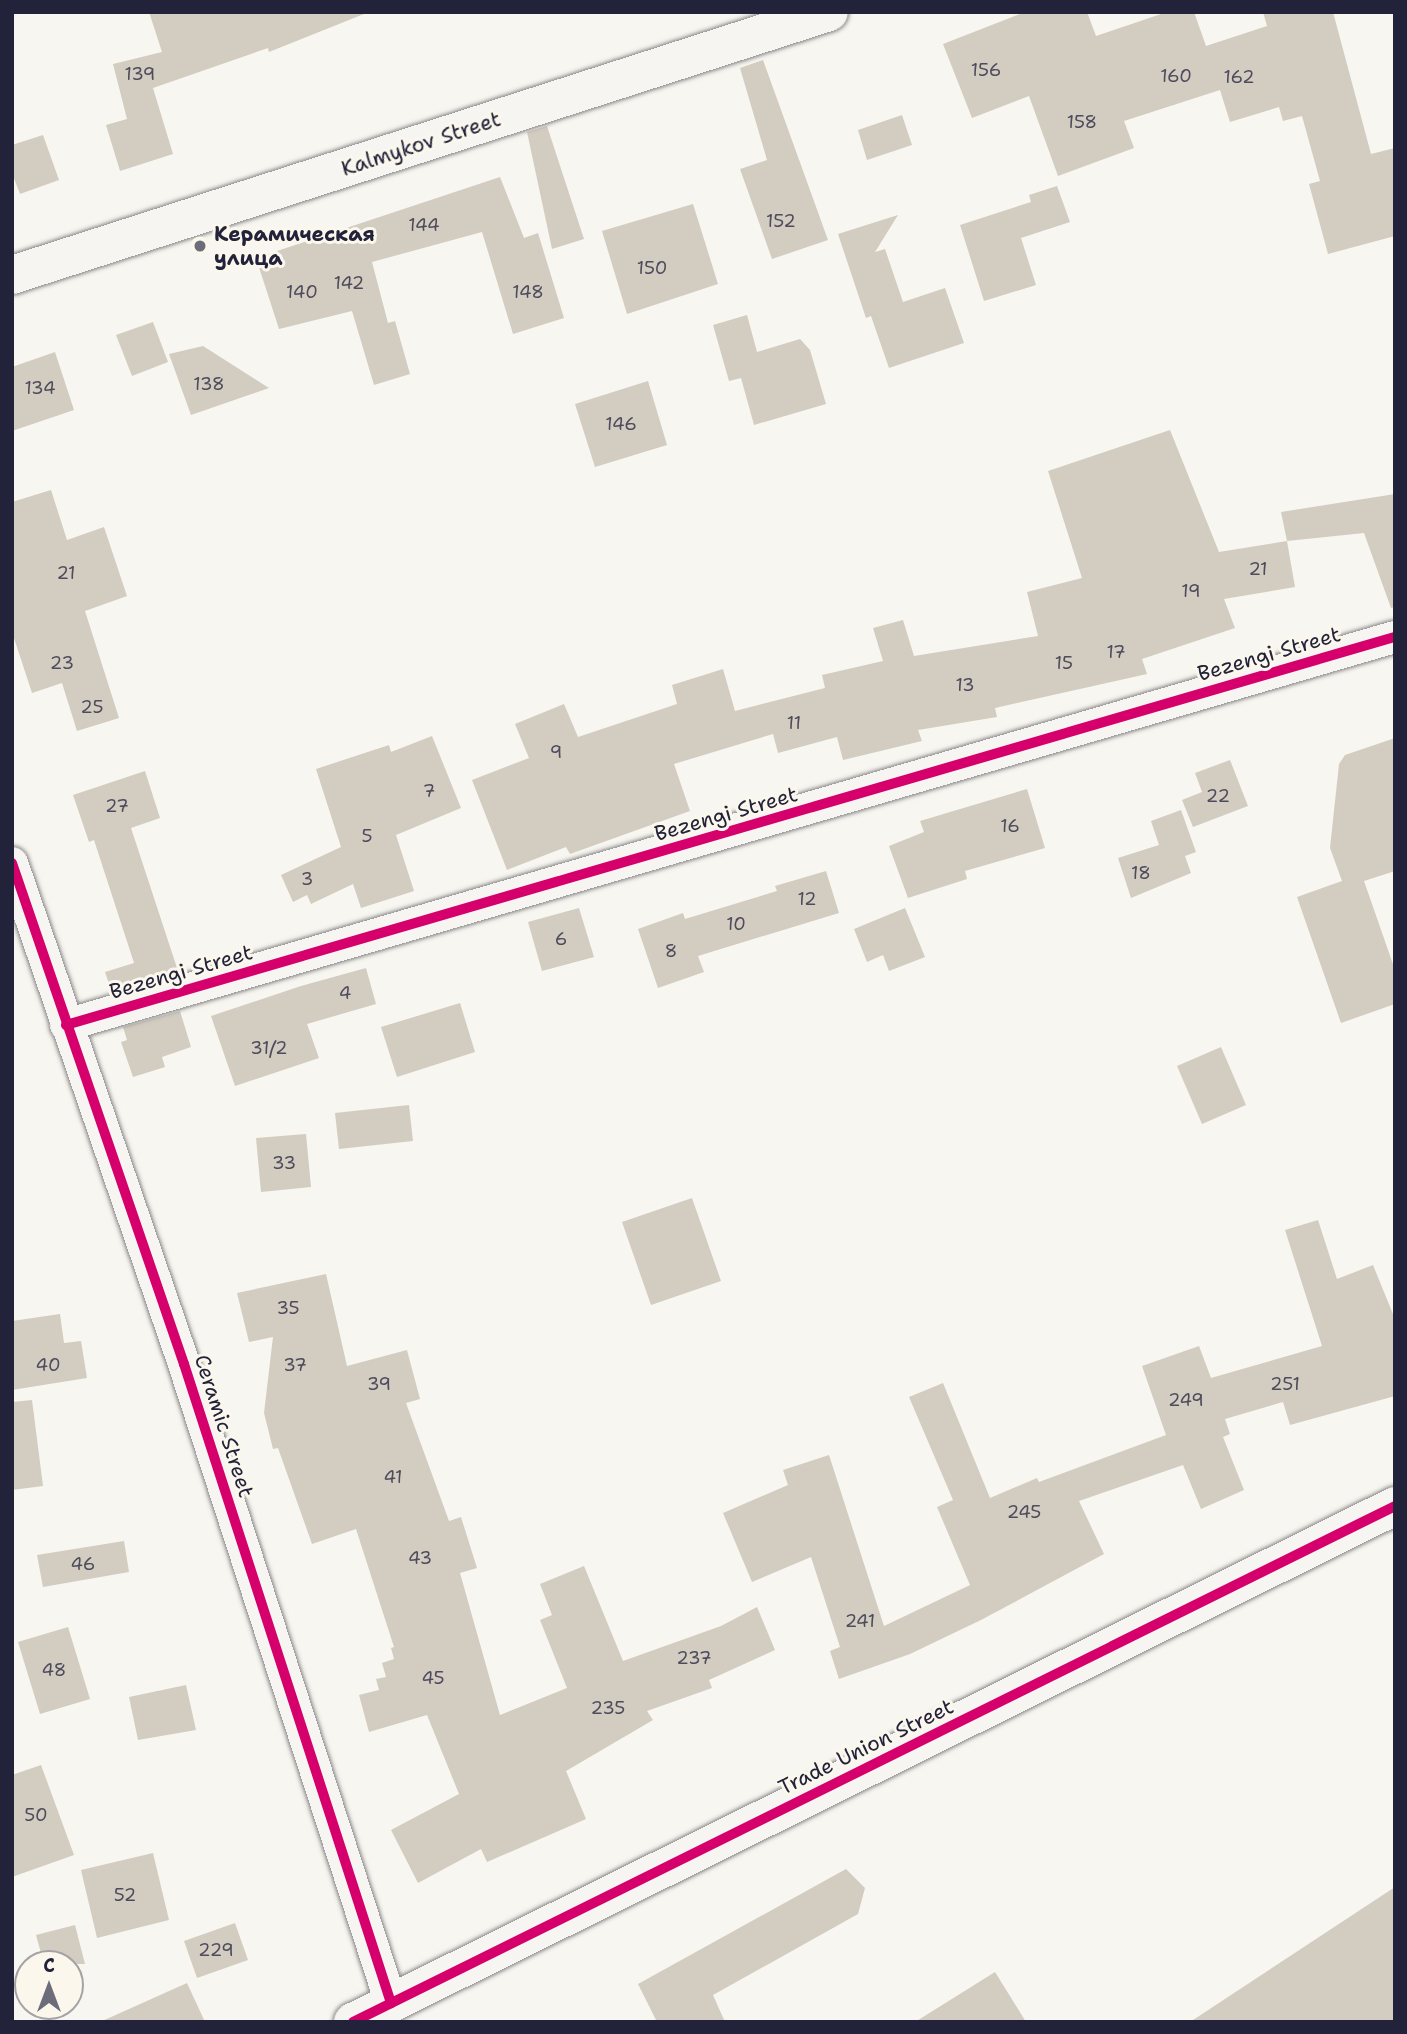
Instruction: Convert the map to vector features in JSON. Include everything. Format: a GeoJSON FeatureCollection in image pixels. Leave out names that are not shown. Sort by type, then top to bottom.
{"type":"FeatureCollection","features":[{"type":"Feature","properties":{"kind":"street","name":"Kalmykov Street"},"geometry":{"type":"LineString","coordinates":[[12,275],[829,12]]}},
{"type":"Feature","properties":{"kind":"street","name":"Bezengi Street"},"geometry":{"type":"LineString","coordinates":[[66,1025],[1395,637]]}},
{"type":"Feature","properties":{"kind":"street","name":"Ceramic Street"},"geometry":{"type":"LineString","coordinates":[[12,863],[184,1364],[391,2003]]}},
{"type":"Feature","properties":{"kind":"street","name":"Trade Union Street"},"geometry":{"type":"LineString","coordinates":[[354,2022],[1395,1506]]}},
{"type":"Feature","properties":{"kind":"building"},"geometry":{"type":"Polygon","coordinates":[[[149,12],[364,14],[269,52],[268,48],[153,88],[173,154],[120,171],[106,125],[127,119],[113,64],[162,52],[149,12]]]}},
{"type":"Feature","properties":{"kind":"building"},"geometry":{"type":"Polygon","coordinates":[[[1025,12],[1087,12],[1096,36],[1167,12],[1194,12],[1206,46],[1267,26],[1263,12],[1333,12],[1371,154],[1395,148],[1395,236],[1328,254],[1309,184],[1320,181],[1302,116],[1283,121],[1279,107],[1230,122],[1220,90],[1124,121],[1134,148],[1058,176],[1029,96],[972,118],[943,44],[1025,12]]]}},
{"type":"Feature","properties":{"kind":"building"},"geometry":{"type":"Polygon","coordinates":[[[763,60],[828,240],[772,259],[740,169],[767,160],[740,68],[763,60]]]}},
{"type":"Feature","properties":{"kind":"building"},"geometry":{"type":"Polygon","coordinates":[[[902,115],[912,145],[867,160],[858,130],[902,115]]]}},
{"type":"Feature","properties":{"kind":"building"},"geometry":{"type":"Polygon","coordinates":[[[547,126],[584,239],[552,249],[527,132],[547,126]]]}},
{"type":"Feature","properties":{"kind":"building"},"geometry":{"type":"Polygon","coordinates":[[[43,135],[59,180],[20,194],[12,173],[12,145],[43,135]]]}},
{"type":"Feature","properties":{"kind":"building"},"geometry":{"type":"Polygon","coordinates":[[[500,177],[524,238],[538,233],[564,318],[513,334],[482,232],[372,262],[388,323],[395,321],[410,374],[374,385],[352,311],[279,329],[256,258],[500,177]]]}},
{"type":"Feature","properties":{"kind":"building"},"geometry":{"type":"Polygon","coordinates":[[[1057,186],[1070,222],[1021,238],[1036,285],[984,301],[960,225],[1031,202],[1029,195],[1057,186]]]}},
{"type":"Feature","properties":{"kind":"building"},"geometry":{"type":"Polygon","coordinates":[[[693,204],[718,284],[627,314],[602,231],[693,204]]]}},
{"type":"Feature","properties":{"kind":"building"},"geometry":{"type":"Polygon","coordinates":[[[898,215],[875,252],[885,249],[903,302],[945,288],[964,343],[889,368],[871,316],[866,318],[838,234],[898,215]]]}},
{"type":"Feature","properties":{"kind":"building"},"geometry":{"type":"Polygon","coordinates":[[[747,315],[757,352],[800,339],[810,350],[826,404],[754,425],[741,378],[729,381],[713,325],[747,315]]]}},
{"type":"Feature","properties":{"kind":"building"},"geometry":{"type":"Polygon","coordinates":[[[153,322],[168,362],[132,376],[116,335],[153,322]]]}},
{"type":"Feature","properties":{"kind":"building"},"geometry":{"type":"Polygon","coordinates":[[[203,346],[269,388],[191,415],[169,354],[203,346]]]}},
{"type":"Feature","properties":{"kind":"building"},"geometry":{"type":"Polygon","coordinates":[[[55,352],[74,410],[12,431],[12,367],[55,352]]]}},
{"type":"Feature","properties":{"kind":"building"},"geometry":{"type":"Polygon","coordinates":[[[648,381],[667,445],[595,467],[575,404],[648,381]]]}},
{"type":"Feature","properties":{"kind":"building"},"geometry":{"type":"Polygon","coordinates":[[[1170,430],[1219,552],[1287,541],[1295,587],[1224,599],[1235,628],[1142,659],[1147,674],[995,708],[997,717],[918,730],[922,741],[843,760],[837,737],[778,753],[773,734],[674,764],[690,811],[570,854],[566,847],[507,870],[472,780],[529,758],[515,724],[564,704],[578,737],[677,704],[672,685],[723,669],[735,711],[825,688],[822,675],[883,661],[873,628],[903,620],[914,656],[1038,636],[1027,592],[1082,578],[1048,471],[1170,430]]]}},
{"type":"Feature","properties":{"kind":"building"},"geometry":{"type":"Polygon","coordinates":[[[51,490],[67,540],[104,527],[127,596],[85,611],[119,718],[77,731],[62,683],[32,693],[12,632],[12,502],[51,490]]]}},
{"type":"Feature","properties":{"kind":"building"},"geometry":{"type":"Polygon","coordinates":[[[1395,494],[1395,607],[1391,608],[1364,533],[1287,541],[1281,512],[1395,494]]]}},
{"type":"Feature","properties":{"kind":"building"},"geometry":{"type":"Polygon","coordinates":[[[432,736],[461,808],[396,835],[414,891],[361,908],[353,884],[311,904],[307,895],[293,902],[281,875],[341,847],[316,769],[389,745],[391,752],[432,736]]]}},
{"type":"Feature","properties":{"kind":"building"},"geometry":{"type":"Polygon","coordinates":[[[1395,738],[1395,871],[1364,881],[1395,970],[1395,1004],[1341,1023],[1297,897],[1342,881],[1330,848],[1339,764],[1345,755],[1395,738]]]}},
{"type":"Feature","properties":{"kind":"building"},"geometry":{"type":"Polygon","coordinates":[[[1230,760],[1248,806],[1193,827],[1182,800],[1202,792],[1195,773],[1230,760]]]}},
{"type":"Feature","properties":{"kind":"building"},"geometry":{"type":"Polygon","coordinates":[[[145,771],[160,818],[131,828],[177,968],[168,971],[169,976],[112,993],[105,972],[134,963],[94,840],[89,842],[73,795],[145,771]]]}},
{"type":"Feature","properties":{"kind":"building"},"geometry":{"type":"Polygon","coordinates":[[[1027,789],[1045,848],[965,871],[967,879],[908,898],[889,846],[924,832],[920,821],[1027,789]]]}},
{"type":"Feature","properties":{"kind":"building"},"geometry":{"type":"Polygon","coordinates":[[[1181,810],[1196,852],[1185,856],[1191,873],[1131,898],[1118,858],[1159,845],[1151,821],[1181,810]]]}},
{"type":"Feature","properties":{"kind":"building"},"geometry":{"type":"Polygon","coordinates":[[[826,871],[839,913],[698,956],[704,972],[658,988],[638,929],[683,913],[685,919],[777,891],[775,886],[826,871]]]}},
{"type":"Feature","properties":{"kind":"building"},"geometry":{"type":"Polygon","coordinates":[[[579,908],[594,957],[542,971],[528,922],[579,908]]]}},
{"type":"Feature","properties":{"kind":"building"},"geometry":{"type":"Polygon","coordinates":[[[905,908],[925,957],[889,971],[883,955],[867,962],[854,929],[905,908]]]}},
{"type":"Feature","properties":{"kind":"building"},"geometry":{"type":"Polygon","coordinates":[[[366,968],[376,1004],[307,1024],[319,1058],[235,1086],[211,1016],[366,968]]]}},
{"type":"Feature","properties":{"kind":"building"},"geometry":{"type":"Polygon","coordinates":[[[460,1003],[475,1052],[397,1077],[381,1027],[460,1003]]]}},
{"type":"Feature","properties":{"kind":"building"},"geometry":{"type":"Polygon","coordinates":[[[180,1011],[191,1047],[162,1057],[165,1067],[133,1077],[121,1042],[127,1040],[123,1027],[180,1011]]]}},
{"type":"Feature","properties":{"kind":"building"},"geometry":{"type":"Polygon","coordinates":[[[1221,1047],[1246,1105],[1202,1124],[1177,1066],[1221,1047]]]}},
{"type":"Feature","properties":{"kind":"building"},"geometry":{"type":"Polygon","coordinates":[[[409,1105],[413,1141],[339,1149],[335,1113],[409,1105]]]}},
{"type":"Feature","properties":{"kind":"building"},"geometry":{"type":"Polygon","coordinates":[[[306,1134],[311,1187],[261,1192],[256,1138],[306,1134]]]}},
{"type":"Feature","properties":{"kind":"building"},"geometry":{"type":"Polygon","coordinates":[[[692,1198],[721,1281],[651,1305],[622,1222],[692,1198]]]}},
{"type":"Feature","properties":{"kind":"building"},"geometry":{"type":"Polygon","coordinates":[[[1318,1220],[1337,1279],[1373,1265],[1395,1319],[1395,1396],[1290,1425],[1283,1402],[1225,1419],[1230,1434],[1223,1437],[1244,1490],[1201,1509],[1183,1465],[1079,1501],[1104,1554],[981,1620],[910,1654],[839,1679],[830,1651],[840,1647],[811,1557],[752,1582],[723,1513],[788,1485],[783,1470],[829,1455],[884,1626],[970,1585],[937,1507],[953,1500],[909,1397],[943,1383],[990,1498],[1037,1478],[1039,1482],[1166,1435],[1142,1366],[1199,1346],[1211,1378],[1322,1346],[1285,1230],[1318,1220]]]}},
{"type":"Feature","properties":{"kind":"building"},"geometry":{"type":"Polygon","coordinates":[[[326,1274],[347,1366],[407,1350],[420,1399],[406,1403],[449,1521],[461,1517],[477,1568],[460,1573],[500,1715],[567,1688],[540,1620],[552,1615],[540,1584],[584,1566],[623,1661],[721,1626],[757,1607],[775,1650],[709,1680],[712,1688],[647,1711],[653,1720],[566,1771],[586,1819],[487,1862],[481,1849],[418,1883],[391,1830],[459,1794],[427,1715],[369,1732],[359,1695],[379,1690],[376,1679],[386,1677],[382,1663],[394,1659],[391,1648],[394,1647],[356,1529],[312,1544],[278,1448],[273,1449],[264,1413],[273,1337],[249,1342],[237,1293],[326,1274]]]}},
{"type":"Feature","properties":{"kind":"building"},"geometry":{"type":"Polygon","coordinates":[[[60,1314],[64,1343],[81,1341],[87,1378],[12,1390],[12,1321],[60,1314]]]}},
{"type":"Feature","properties":{"kind":"building"},"geometry":{"type":"Polygon","coordinates":[[[32,1400],[43,1486],[12,1490],[12,1402],[32,1400]]]}},
{"type":"Feature","properties":{"kind":"building"},"geometry":{"type":"Polygon","coordinates":[[[124,1541],[129,1572],[43,1587],[37,1555],[124,1541]]]}},
{"type":"Feature","properties":{"kind":"building"},"geometry":{"type":"Polygon","coordinates":[[[68,1627],[90,1699],[40,1714],[18,1642],[68,1627]]]}},
{"type":"Feature","properties":{"kind":"building"},"geometry":{"type":"Polygon","coordinates":[[[186,1685],[196,1730],[138,1740],[129,1697],[186,1685]]]}},
{"type":"Feature","properties":{"kind":"building"},"geometry":{"type":"Polygon","coordinates":[[[41,1765],[74,1855],[12,1877],[12,1775],[41,1765]]]}},
{"type":"Feature","properties":{"kind":"building"},"geometry":{"type":"Polygon","coordinates":[[[153,1853],[169,1920],[97,1938],[81,1870],[153,1853]]]}},
{"type":"Feature","properties":{"kind":"building"},"geometry":{"type":"Polygon","coordinates":[[[846,1869],[865,1888],[858,1914],[713,1995],[725,2022],[657,2022],[638,1984],[846,1869]]]}},
{"type":"Feature","properties":{"kind":"building"},"geometry":{"type":"Polygon","coordinates":[[[1395,1887],[1395,2022],[1190,2022],[1395,1887]]]}},
{"type":"Feature","properties":{"kind":"building"},"geometry":{"type":"Polygon","coordinates":[[[235,1923],[248,1960],[197,1978],[184,1941],[235,1923]]]}},
{"type":"Feature","properties":{"kind":"building"},"geometry":{"type":"Polygon","coordinates":[[[75,1925],[81,1950],[40,1950],[36,1935],[75,1925]]]}},
{"type":"Feature","properties":{"kind":"building"},"geometry":{"type":"Polygon","coordinates":[[[995,1972],[1026,2022],[915,2022],[995,1972]]]}},
{"type":"Feature","properties":{"kind":"building"},"geometry":{"type":"Polygon","coordinates":[[[187,1983],[205,2022],[100,2022],[187,1983]]]}},
{"type":"Feature","properties":{"kind":"cycle path"},"geometry":{"type":"LineString","coordinates":[[66,1025],[1395,637]]}},
{"type":"Feature","properties":{"kind":"cycle path"},"geometry":{"type":"LineString","coordinates":[[12,863],[184,1364],[391,2003]]}},
{"type":"Feature","properties":{"kind":"cycle path"},"geometry":{"type":"LineString","coordinates":[[353,2022],[1395,1506]]}},
{"type":"Feature","properties":{"kind":"place","name":"Керамическая улица"},"geometry":{"type":"Point","coordinates":[200,246]}}]}
